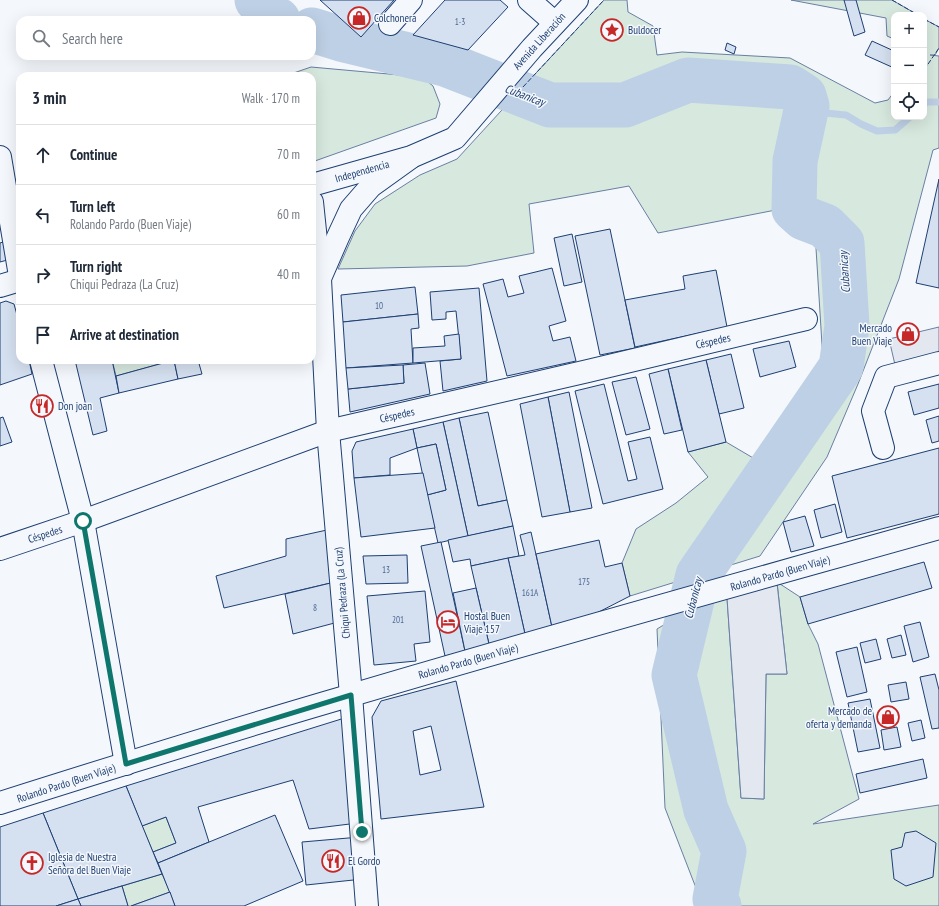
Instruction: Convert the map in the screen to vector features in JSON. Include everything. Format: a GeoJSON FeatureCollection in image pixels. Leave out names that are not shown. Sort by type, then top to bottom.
{"type":"FeatureCollection","features":[{"type":"Feature","properties":{"kind":"street"},"geometry":{"type":"LineString","coordinates":[[390,24],[411,0]]}},
{"type":"Feature","properties":{"kind":"street"},"geometry":{"type":"LineString","coordinates":[[529,0],[555,23]]}},
{"type":"Feature","properties":{"kind":"street","name":"Avenida Liberación"},"geometry":{"type":"LineString","coordinates":[[411,157],[454,138],[532,48],[577,0]]}},
{"type":"Feature","properties":{"kind":"street"},"geometry":{"type":"LineString","coordinates":[[0,157],[16,252]]}},
{"type":"Feature","properties":{"kind":"street","name":"Independencia"},"geometry":{"type":"LineString","coordinates":[[316,184],[411,157]]}},
{"type":"Feature","properties":{"kind":"street","name":"Chiqui Pedraza (La Cruz)"},"geometry":{"type":"LineString","coordinates":[[320,279],[351,209],[371,186],[411,157]]}},
{"type":"Feature","properties":{"kind":"street","name":"Chiqui Pedraza (La Cruz)"},"geometry":{"type":"LineString","coordinates":[[316,240],[320,279],[328,431],[351,695],[367,906]]}},
{"type":"Feature","properties":{"kind":"street"},"geometry":{"type":"LineString","coordinates":[[0,286],[16,281]]}},
{"type":"Feature","properties":{"kind":"street","name":"Céspedes"},"geometry":{"type":"LineString","coordinates":[[0,549],[83,521],[328,431],[569,376],[806,319]]}},
{"type":"Feature","properties":{"kind":"street"},"geometry":{"type":"LineString","coordinates":[[883,448],[873,411],[886,377],[939,363]]}},
{"type":"Feature","properties":{"kind":"street"},"geometry":{"type":"LineString","coordinates":[[42,364],[83,521],[126,764]]}},
{"type":"Feature","properties":{"kind":"street","name":"Rolando Pardo (Buen Viaje)"},"geometry":{"type":"LineString","coordinates":[[0,804],[351,695],[939,528]]}},
{"type":"Feature","properties":{"kind":"shaded area"},"geometry":{"type":"Polygon","coordinates":[[[604,0],[627,0],[628,12],[653,26],[657,55],[682,52],[790,58],[875,103],[888,100],[891,96],[891,120],[927,120],[927,21],[939,27],[939,48],[935,55],[930,55],[939,56],[939,148],[933,150],[899,279],[858,384],[827,457],[760,556],[630,596],[622,563],[636,529],[676,503],[708,477],[688,452],[726,442],[760,462],[823,361],[815,232],[786,208],[658,233],[629,186],[529,204],[534,253],[467,266],[338,269],[355,231],[375,204],[420,175],[457,159],[604,0]]]}},
{"type":"Feature","properties":{"kind":"shaded area"},"geometry":{"type":"Polygon","coordinates":[[[791,0],[892,0],[913,12],[891,12],[891,38],[887,36],[886,18],[791,0]]]}},
{"type":"Feature","properties":{"kind":"shaded area"},"geometry":{"type":"Polygon","coordinates":[[[311,67],[422,77],[433,86],[440,104],[436,118],[316,161],[316,72],[297,72],[311,67]]]}},
{"type":"Feature","properties":{"kind":"shaded area"},"geometry":{"type":"Polygon","coordinates":[[[939,327],[939,373],[899,382],[889,339],[939,327]]]}},
{"type":"Feature","properties":{"kind":"shaded area"},"geometry":{"type":"Polygon","coordinates":[[[113,364],[160,364],[116,376],[113,364]]]}},
{"type":"Feature","properties":{"kind":"shaded area"},"geometry":{"type":"Polygon","coordinates":[[[776,574],[787,674],[766,674],[764,799],[741,798],[727,598],[776,574]]]}},
{"type":"Feature","properties":{"kind":"shaded area"},"geometry":{"type":"Polygon","coordinates":[[[777,582],[800,597],[808,624],[818,644],[859,799],[813,824],[939,805],[939,906],[703,906],[665,808],[657,629],[690,609],[727,598],[741,798],[764,799],[766,674],[787,674],[777,582]]]}},
{"type":"Feature","properties":{"kind":"shaded area"},"geometry":{"type":"Polygon","coordinates":[[[166,817],[176,843],[153,852],[142,826],[166,817]]]}},
{"type":"Feature","properties":{"kind":"shaded area"},"geometry":{"type":"Polygon","coordinates":[[[162,874],[170,892],[128,906],[122,886],[162,874]]]}},
{"type":"Feature","properties":{"kind":"building","name":"Colchonera"},"geometry":{"type":"Polygon","coordinates":[[[320,0],[394,0],[361,37],[320,0]]]}},
{"type":"Feature","properties":{"kind":"building"},"geometry":{"type":"Polygon","coordinates":[[[445,0],[500,0],[508,7],[468,50],[413,35],[445,0]]]}},
{"type":"Feature","properties":{"kind":"building"},"geometry":{"type":"Polygon","coordinates":[[[844,0],[856,0],[865,32],[854,36],[844,0]]]}},
{"type":"Feature","properties":{"kind":"building"},"geometry":{"type":"Polygon","coordinates":[[[872,41],[891,50],[891,67],[865,55],[872,41]]]}},
{"type":"Feature","properties":{"kind":"building"},"geometry":{"type":"Polygon","coordinates":[[[727,43],[736,47],[734,54],[725,50],[727,43]]]}},
{"type":"Feature","properties":{"kind":"building"},"geometry":{"type":"Polygon","coordinates":[[[939,179],[939,288],[916,283],[939,179]]]}},
{"type":"Feature","properties":{"kind":"building"},"geometry":{"type":"Polygon","coordinates":[[[610,229],[635,348],[600,355],[575,236],[610,229]]]}},
{"type":"Feature","properties":{"kind":"building"},"geometry":{"type":"Polygon","coordinates":[[[572,234],[582,282],[564,286],[554,238],[572,234]]]}},
{"type":"Feature","properties":{"kind":"building"},"geometry":{"type":"Polygon","coordinates":[[[12,239],[11,259],[0,262],[0,243],[12,239]]]}},
{"type":"Feature","properties":{"kind":"building"},"geometry":{"type":"Polygon","coordinates":[[[552,268],[566,321],[549,326],[553,341],[570,337],[576,361],[507,376],[483,284],[503,279],[508,297],[524,293],[519,276],[552,268]]]}},
{"type":"Feature","properties":{"kind":"building"},"geometry":{"type":"Polygon","coordinates":[[[716,270],[727,327],[635,347],[625,300],[685,289],[683,276],[716,270]]]}},
{"type":"Feature","properties":{"kind":"building"},"geometry":{"type":"Polygon","coordinates":[[[415,287],[418,314],[343,322],[341,295],[415,287]]]}},
{"type":"Feature","properties":{"kind":"building"},"geometry":{"type":"Polygon","coordinates":[[[479,288],[487,381],[443,391],[440,361],[461,359],[456,311],[446,312],[446,319],[432,320],[430,292],[479,288]]]}},
{"type":"Feature","properties":{"kind":"building"},"geometry":{"type":"Polygon","coordinates":[[[6,301],[14,304],[16,311],[16,364],[30,364],[32,374],[0,385],[0,303],[6,301]]]}},
{"type":"Feature","properties":{"kind":"building"},"geometry":{"type":"Polygon","coordinates":[[[418,314],[419,328],[411,329],[413,363],[346,368],[343,322],[418,314]]]}},
{"type":"Feature","properties":{"kind":"building"},"geometry":{"type":"Polygon","coordinates":[[[459,334],[461,359],[413,363],[413,348],[445,346],[444,336],[459,334]]]}},
{"type":"Feature","properties":{"kind":"building"},"geometry":{"type":"Polygon","coordinates":[[[789,341],[796,367],[760,377],[753,349],[789,341]]]}},
{"type":"Feature","properties":{"kind":"building"},"geometry":{"type":"Polygon","coordinates":[[[731,354],[744,408],[719,414],[706,360],[731,354]]]}},
{"type":"Feature","properties":{"kind":"building"},"geometry":{"type":"Polygon","coordinates":[[[706,360],[726,442],[688,452],[668,369],[706,360]]]}},
{"type":"Feature","properties":{"kind":"building"},"geometry":{"type":"Polygon","coordinates":[[[425,363],[430,394],[350,412],[348,389],[404,383],[403,365],[425,363]]]}},
{"type":"Feature","properties":{"kind":"building"},"geometry":{"type":"Polygon","coordinates":[[[76,364],[113,364],[119,393],[100,398],[107,431],[93,435],[76,364]]]}},
{"type":"Feature","properties":{"kind":"building"},"geometry":{"type":"Polygon","coordinates":[[[160,364],[175,364],[178,379],[119,393],[116,376],[160,364]]]}},
{"type":"Feature","properties":{"kind":"building"},"geometry":{"type":"Polygon","coordinates":[[[175,364],[199,364],[202,374],[178,379],[175,364]]]}},
{"type":"Feature","properties":{"kind":"building"},"geometry":{"type":"Polygon","coordinates":[[[403,365],[404,383],[348,389],[346,368],[403,365]]]}},
{"type":"Feature","properties":{"kind":"building"},"geometry":{"type":"Polygon","coordinates":[[[668,369],[682,430],[664,434],[649,374],[668,369]]]}},
{"type":"Feature","properties":{"kind":"building"},"geometry":{"type":"Polygon","coordinates":[[[636,377],[650,429],[626,435],[612,382],[636,377]]]}},
{"type":"Feature","properties":{"kind":"building"},"geometry":{"type":"Polygon","coordinates":[[[604,384],[628,481],[637,479],[628,442],[650,437],[663,489],[603,504],[575,391],[604,384]]]}},
{"type":"Feature","properties":{"kind":"building"},"geometry":{"type":"Polygon","coordinates":[[[939,384],[939,408],[914,415],[908,392],[939,384]]]}},
{"type":"Feature","properties":{"kind":"building"},"geometry":{"type":"Polygon","coordinates":[[[569,392],[592,508],[570,512],[548,397],[569,392]]]}},
{"type":"Feature","properties":{"kind":"building"},"geometry":{"type":"Polygon","coordinates":[[[548,397],[570,512],[542,517],[520,404],[548,397]]]}},
{"type":"Feature","properties":{"kind":"building"},"geometry":{"type":"Polygon","coordinates":[[[488,412],[507,500],[478,506],[459,418],[488,412]]]}},
{"type":"Feature","properties":{"kind":"building"},"geometry":{"type":"Polygon","coordinates":[[[939,416],[939,441],[932,443],[926,420],[939,416]]]}},
{"type":"Feature","properties":{"kind":"building"},"geometry":{"type":"Polygon","coordinates":[[[3,417],[12,442],[0,446],[0,418],[3,417]]]}},
{"type":"Feature","properties":{"kind":"building"},"geometry":{"type":"Polygon","coordinates":[[[459,418],[478,506],[507,500],[513,526],[468,536],[443,422],[459,418]]]}},
{"type":"Feature","properties":{"kind":"building"},"geometry":{"type":"Polygon","coordinates":[[[443,422],[468,536],[438,543],[427,495],[446,490],[436,444],[417,448],[413,429],[443,422]]]}},
{"type":"Feature","properties":{"kind":"building"},"geometry":{"type":"Polygon","coordinates":[[[413,429],[417,448],[390,458],[390,475],[354,478],[352,451],[356,442],[413,429]]]}},
{"type":"Feature","properties":{"kind":"building"},"geometry":{"type":"Polygon","coordinates":[[[436,444],[446,490],[427,495],[417,448],[436,444]]]}},
{"type":"Feature","properties":{"kind":"building"},"geometry":{"type":"Polygon","coordinates":[[[939,448],[939,514],[847,538],[832,476],[939,448]]]}},
{"type":"Feature","properties":{"kind":"building"},"geometry":{"type":"Polygon","coordinates":[[[423,473],[435,528],[361,537],[354,478],[423,473]]]}},
{"type":"Feature","properties":{"kind":"building"},"geometry":{"type":"Polygon","coordinates":[[[835,504],[842,532],[821,538],[814,510],[835,504]]]}},
{"type":"Feature","properties":{"kind":"building"},"geometry":{"type":"Polygon","coordinates":[[[805,516],[814,546],[791,552],[783,522],[805,516]]]}},
{"type":"Feature","properties":{"kind":"building"},"geometry":{"type":"Polygon","coordinates":[[[513,526],[519,556],[471,566],[470,559],[453,562],[448,540],[513,526]]]}},
{"type":"Feature","properties":{"kind":"building"},"geometry":{"type":"Polygon","coordinates":[[[336,528],[339,581],[224,608],[216,576],[286,556],[286,539],[336,528]]]}},
{"type":"Feature","properties":{"kind":"building"},"geometry":{"type":"Polygon","coordinates":[[[531,532],[552,627],[525,634],[508,558],[525,555],[520,535],[531,532]]]}},
{"type":"Feature","properties":{"kind":"building"},"geometry":{"type":"Polygon","coordinates":[[[599,540],[605,567],[622,563],[630,596],[589,617],[552,627],[536,554],[599,540]]]}},
{"type":"Feature","properties":{"kind":"building","name":"Hostal Buen Viaje 157"},"geometry":{"type":"Polygon","coordinates":[[[441,542],[465,651],[445,656],[421,546],[441,542]]]}},
{"type":"Feature","properties":{"kind":"building"},"geometry":{"type":"Polygon","coordinates":[[[407,555],[408,583],[366,584],[363,556],[407,555]]]}},
{"type":"Feature","properties":{"kind":"building"},"geometry":{"type":"Polygon","coordinates":[[[508,558],[525,634],[489,644],[471,566],[508,558]]]}},
{"type":"Feature","properties":{"kind":"building"},"geometry":{"type":"Polygon","coordinates":[[[924,562],[932,588],[808,624],[800,597],[924,562]]]}},
{"type":"Feature","properties":{"kind":"building"},"geometry":{"type":"Polygon","coordinates":[[[339,581],[342,621],[293,634],[285,594],[339,581]]]}},
{"type":"Feature","properties":{"kind":"building"},"geometry":{"type":"Polygon","coordinates":[[[476,588],[489,644],[465,651],[453,593],[476,588]]]}},
{"type":"Feature","properties":{"kind":"building"},"geometry":{"type":"Polygon","coordinates":[[[425,591],[430,642],[414,644],[416,661],[374,665],[367,596],[425,591]]]}},
{"type":"Feature","properties":{"kind":"building"},"geometry":{"type":"Polygon","coordinates":[[[920,622],[929,657],[913,662],[904,626],[920,622]]]}},
{"type":"Feature","properties":{"kind":"building"},"geometry":{"type":"Polygon","coordinates":[[[901,635],[906,655],[892,658],[887,639],[901,635]]]}},
{"type":"Feature","properties":{"kind":"building"},"geometry":{"type":"Polygon","coordinates":[[[876,639],[881,659],[865,663],[860,643],[876,639]]]}},
{"type":"Feature","properties":{"kind":"building"},"geometry":{"type":"Polygon","coordinates":[[[857,647],[867,692],[847,697],[836,652],[857,647]]]}},
{"type":"Feature","properties":{"kind":"building"},"geometry":{"type":"Polygon","coordinates":[[[935,674],[939,690],[939,728],[932,729],[920,677],[935,674]]]}},
{"type":"Feature","properties":{"kind":"building"},"geometry":{"type":"Polygon","coordinates":[[[456,681],[484,807],[381,819],[372,717],[381,701],[456,681]],[[431,726],[413,731],[420,775],[441,770],[431,726]]]}},
{"type":"Feature","properties":{"kind":"building"},"geometry":{"type":"Polygon","coordinates":[[[906,682],[909,699],[891,702],[888,685],[906,682]]]}},
{"type":"Feature","properties":{"kind":"building"},"geometry":{"type":"Polygon","coordinates":[[[870,699],[880,748],[858,752],[848,703],[870,699]]]}},
{"type":"Feature","properties":{"kind":"building"},"geometry":{"type":"Polygon","coordinates":[[[351,716],[358,823],[309,829],[293,780],[198,807],[209,842],[158,863],[153,852],[176,843],[166,817],[142,826],[126,786],[351,716]]]}},
{"type":"Feature","properties":{"kind":"building"},"geometry":{"type":"Polygon","coordinates":[[[921,720],[925,738],[912,741],[908,723],[921,720]]]}},
{"type":"Feature","properties":{"kind":"building"},"geometry":{"type":"Polygon","coordinates":[[[897,727],[901,747],[884,750],[881,730],[897,727]]]}},
{"type":"Feature","properties":{"kind":"building"},"geometry":{"type":"Polygon","coordinates":[[[923,759],[927,778],[860,793],[856,774],[923,759]]]}},
{"type":"Feature","properties":{"kind":"building"},"geometry":{"type":"Polygon","coordinates":[[[126,786],[162,874],[78,899],[43,813],[126,786]]]}},
{"type":"Feature","properties":{"kind":"building","name":"Iglesia de Nuestra Señora del Buen Viaje"},"geometry":{"type":"Polygon","coordinates":[[[43,813],[78,899],[56,906],[0,906],[0,827],[43,813]]]}},
{"type":"Feature","properties":{"kind":"building"},"geometry":{"type":"Polygon","coordinates":[[[275,815],[303,881],[244,906],[175,906],[158,863],[275,815]]]}},
{"type":"Feature","properties":{"kind":"building"},"geometry":{"type":"Polygon","coordinates":[[[916,831],[936,843],[933,877],[906,886],[894,879],[891,850],[902,847],[905,833],[916,831]]]}},
{"type":"Feature","properties":{"kind":"building","name":"El Gordo"},"geometry":{"type":"Polygon","coordinates":[[[360,837],[363,879],[306,885],[302,842],[360,837]]]}},
{"type":"Feature","properties":{"kind":"building"},"geometry":{"type":"Polygon","coordinates":[[[122,886],[128,906],[81,906],[78,899],[122,886]]]}},
{"type":"Feature","properties":{"kind":"building"},"geometry":{"type":"Polygon","coordinates":[[[170,892],[175,906],[131,906],[170,892]]]}},
{"type":"Feature","properties":{"kind":"building"},"geometry":{"type":"Polygon","coordinates":[[[78,899],[81,906],[56,906],[78,899]]]}},
{"type":"Feature","properties":{"kind":"waterway","name":"Cubanicay"},"geometry":{"type":"LineString","coordinates":[[257,0],[272,16]]}},
{"type":"Feature","properties":{"kind":"waterway","name":"Cubanicay"},"geometry":{"type":"LineString","coordinates":[[316,31],[341,39],[445,64],[550,105],[625,105],[688,80],[790,87],[804,96],[807,106],[795,161],[794,209],[804,218],[825,226],[842,243],[847,326],[841,367],[698,575],[674,675],[706,810],[724,851],[715,899],[719,906]]}},
{"type":"Feature","properties":{"kind":"waterway"},"geometry":{"type":"LineString","coordinates":[[927,102],[939,102]]}},
{"type":"Feature","properties":{"kind":"waterway"},"geometry":{"type":"LineString","coordinates":[[825,113],[846,115],[877,131],[895,130],[907,120]]}},
{"type":"Feature","properties":{"kind":"fence"},"geometry":{"type":"LineString","coordinates":[[523,87],[604,0]]}},
{"type":"Feature","properties":{"kind":"fence"},"geometry":{"type":"LineString","coordinates":[[892,0],[913,12]]}},
{"type":"Feature","properties":{"kind":"fence"},"geometry":{"type":"LineString","coordinates":[[927,21],[939,27]]}},
{"type":"Feature","properties":{"kind":"fence"},"geometry":{"type":"LineString","coordinates":[[927,66],[939,48]]}},
{"type":"Feature","properties":{"kind":"place","name":"Colchonera"},"geometry":{"type":"Point","coordinates":[359,18]}},
{"type":"Feature","properties":{"kind":"place","name":"Buldocer"},"geometry":{"type":"Point","coordinates":[612,30]}},
{"type":"Feature","properties":{"kind":"place","name":"Mercado Buen Viaje"},"geometry":{"type":"Point","coordinates":[908,334]}},
{"type":"Feature","properties":{"kind":"place","name":"Don joan"},"geometry":{"type":"Point","coordinates":[42,406]}},
{"type":"Feature","properties":{"kind":"place","name":"Hostal Buen Viaje 157"},"geometry":{"type":"Point","coordinates":[448,622]}},
{"type":"Feature","properties":{"kind":"place","name":"Mercado de oferta y demanda"},"geometry":{"type":"Point","coordinates":[888,717]}},
{"type":"Feature","properties":{"kind":"place","name":"El Gordo"},"geometry":{"type":"Point","coordinates":[333,861]}},
{"type":"Feature","properties":{"kind":"place","name":"Iglesia de Nuestra Señora del Buen Viaje"},"geometry":{"type":"Point","coordinates":[32,863]}},
{"type":"Feature","properties":{"kind":"route"},"geometry":{"type":"LineString","coordinates":[[83,521],[126,764],[351,695],[362,832]]}}]}
